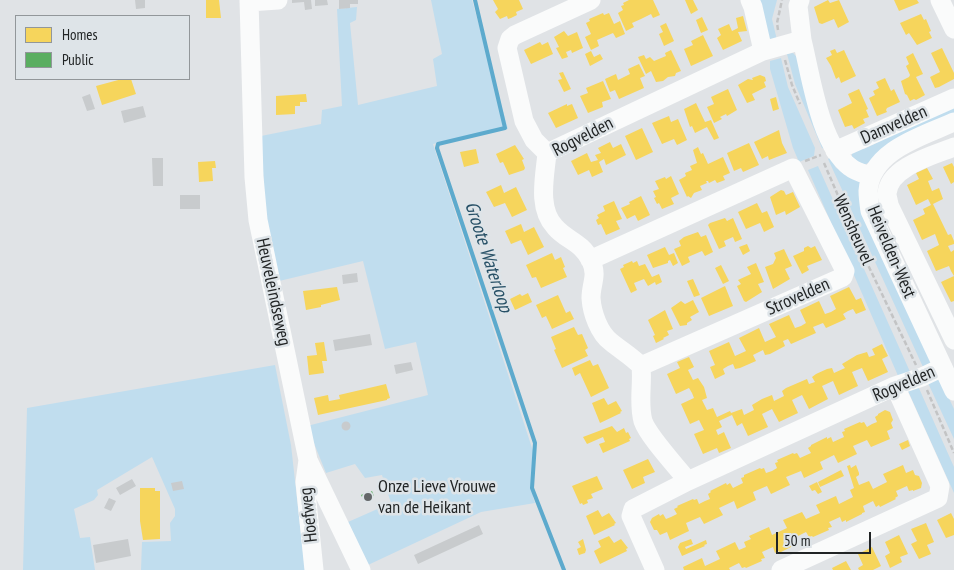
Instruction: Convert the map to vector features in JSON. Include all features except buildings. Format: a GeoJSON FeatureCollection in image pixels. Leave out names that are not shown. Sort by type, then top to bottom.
{"type":"FeatureCollection","features":[{"type":"Feature","properties":{"kind":"street"},"geometry":{"type":"LineString","coordinates":[[249,1],[278,0]]}},
{"type":"Feature","properties":{"kind":"street"},"geometry":{"type":"LineString","coordinates":[[547,153],[534,140],[524,121],[508,48],[510,39],[591,0]]}},
{"type":"Feature","properties":{"kind":"street"},"geometry":{"type":"LineString","coordinates":[[750,0],[763,51]]}},
{"type":"Feature","properties":{"kind":"street"},"geometry":{"type":"LineString","coordinates":[[800,0],[798,6],[802,40],[824,128],[828,153],[851,168],[871,176],[880,162],[892,150],[954,122]]}},
{"type":"Feature","properties":{"kind":"street"},"geometry":{"type":"LineString","coordinates":[[940,0],[954,29]]}},
{"type":"Feature","properties":{"kind":"street","name":"Heuveleindseweg"},"geometry":{"type":"LineString","coordinates":[[249,1],[254,178],[258,220],[308,460],[361,570]]}},
{"type":"Feature","properties":{"kind":"street","name":"Rogvelden"},"geometry":{"type":"LineString","coordinates":[[590,260],[583,247],[555,227],[546,212],[543,194],[547,153],[763,51],[802,40]]}},
{"type":"Feature","properties":{"kind":"street","name":"Damvelden"},"geometry":{"type":"LineString","coordinates":[[828,153],[954,98]]}},
{"type":"Feature","properties":{"kind":"street"},"geometry":{"type":"LineString","coordinates":[[954,146],[902,169],[892,180],[887,193],[889,205],[954,340]]}},
{"type":"Feature","properties":{"kind":"street"},"geometry":{"type":"LineString","coordinates":[[688,481],[660,447],[644,423],[641,405],[643,382],[641,366],[610,341],[596,322],[591,298],[595,273],[590,260],[793,168]]}},
{"type":"Feature","properties":{"kind":"street","name":"Strovelden"},"geometry":{"type":"LineString","coordinates":[[641,366],[843,277],[845,271],[793,168]]}},
{"type":"Feature","properties":{"kind":"street","name":"Heivelden-West"},"geometry":{"type":"LineString","coordinates":[[871,176],[868,191],[870,210],[954,391]]}},
{"type":"Feature","properties":{"kind":"street","name":"Rogvelden"},"geometry":{"type":"LineString","coordinates":[[655,570],[631,516],[633,509],[688,481],[895,386],[922,377],[943,367]]}},
{"type":"Feature","properties":{"kind":"street"},"geometry":{"type":"LineString","coordinates":[[781,570],[938,498],[940,486],[895,386]]}},
{"type":"Feature","properties":{"kind":"street","name":"Hoefweg"},"geometry":{"type":"LineString","coordinates":[[308,460],[305,482],[314,570]]}},
{"type":"Feature","properties":{"kind":"path"},"geometry":{"type":"LineString","coordinates":[[782,0],[777,23],[792,85],[802,111]]}},
{"type":"Feature","properties":{"kind":"path"},"geometry":{"type":"LineString","coordinates":[[793,168],[828,153]]}},
{"type":"Feature","properties":{"kind":"path","name":"Wensheuvel"},"geometry":{"type":"LineString","coordinates":[[828,153],[868,265],[922,377],[954,453]]}},
{"type":"Feature","properties":{"kind":"shaded area"},"geometry":{"type":"Polygon","coordinates":[[[431,0],[472,0],[508,129],[433,144],[533,451],[533,497],[535,503],[481,512],[368,565],[348,522],[391,503],[382,475],[365,478],[355,464],[326,473],[307,426],[428,395],[416,342],[385,349],[363,261],[275,282],[266,224],[261,136],[321,124],[322,110],[342,106],[337,9],[357,7],[356,20],[350,23],[358,105],[437,86],[433,59],[442,54],[431,0]]]}},
{"type":"Feature","properties":{"kind":"shaded area"},"geometry":{"type":"Polygon","coordinates":[[[755,0],[777,0],[772,19],[777,40],[771,40],[767,36],[755,0]]]}},
{"type":"Feature","properties":{"kind":"shaded area"},"geometry":{"type":"Polygon","coordinates":[[[793,53],[802,62],[826,149],[822,148],[795,84],[787,54],[793,53]]]}},
{"type":"Feature","properties":{"kind":"shaded area"},"geometry":{"type":"Polygon","coordinates":[[[781,58],[788,87],[815,148],[814,156],[799,162],[793,148],[770,69],[770,61],[781,58]]]}},
{"type":"Feature","properties":{"kind":"shaded area"},"geometry":{"type":"Polygon","coordinates":[[[954,105],[954,115],[866,164],[857,164],[852,160],[852,150],[858,147],[864,149],[954,105]]]}},
{"type":"Feature","properties":{"kind":"shaded area"},"geometry":{"type":"Polygon","coordinates":[[[831,157],[836,168],[861,180],[860,209],[932,364],[923,367],[828,159],[831,157]]]}},
{"type":"Feature","properties":{"kind":"shaded area"},"geometry":{"type":"Polygon","coordinates":[[[818,166],[911,374],[899,378],[808,170],[818,166]]]}},
{"type":"Feature","properties":{"kind":"shaded area"},"geometry":{"type":"Polygon","coordinates":[[[275,365],[291,445],[305,570],[141,570],[142,542],[171,541],[170,523],[175,516],[175,509],[152,457],[97,490],[98,495],[94,500],[74,509],[80,538],[90,537],[95,570],[23,570],[27,408],[275,365]]]}},
{"type":"Feature","properties":{"kind":"shaded area"},"geometry":{"type":"Polygon","coordinates":[[[939,377],[954,409],[954,439],[928,383],[939,377]]]}},
{"type":"Feature","properties":{"kind":"shaded area"},"geometry":{"type":"Polygon","coordinates":[[[918,386],[954,467],[954,493],[908,391],[918,386]]]}},
{"type":"Feature","properties":{"kind":"waterway","name":"Groote Waterloop"},"geometry":{"type":"LineString","coordinates":[[475,0],[505,128],[438,144],[437,148],[535,443],[532,488],[564,570]]}},
{"type":"Feature","properties":{"kind":"place","name":"Onze Lieve Vrouwe van de Heikant"},"geometry":{"type":"Point","coordinates":[368,497]}}]}
